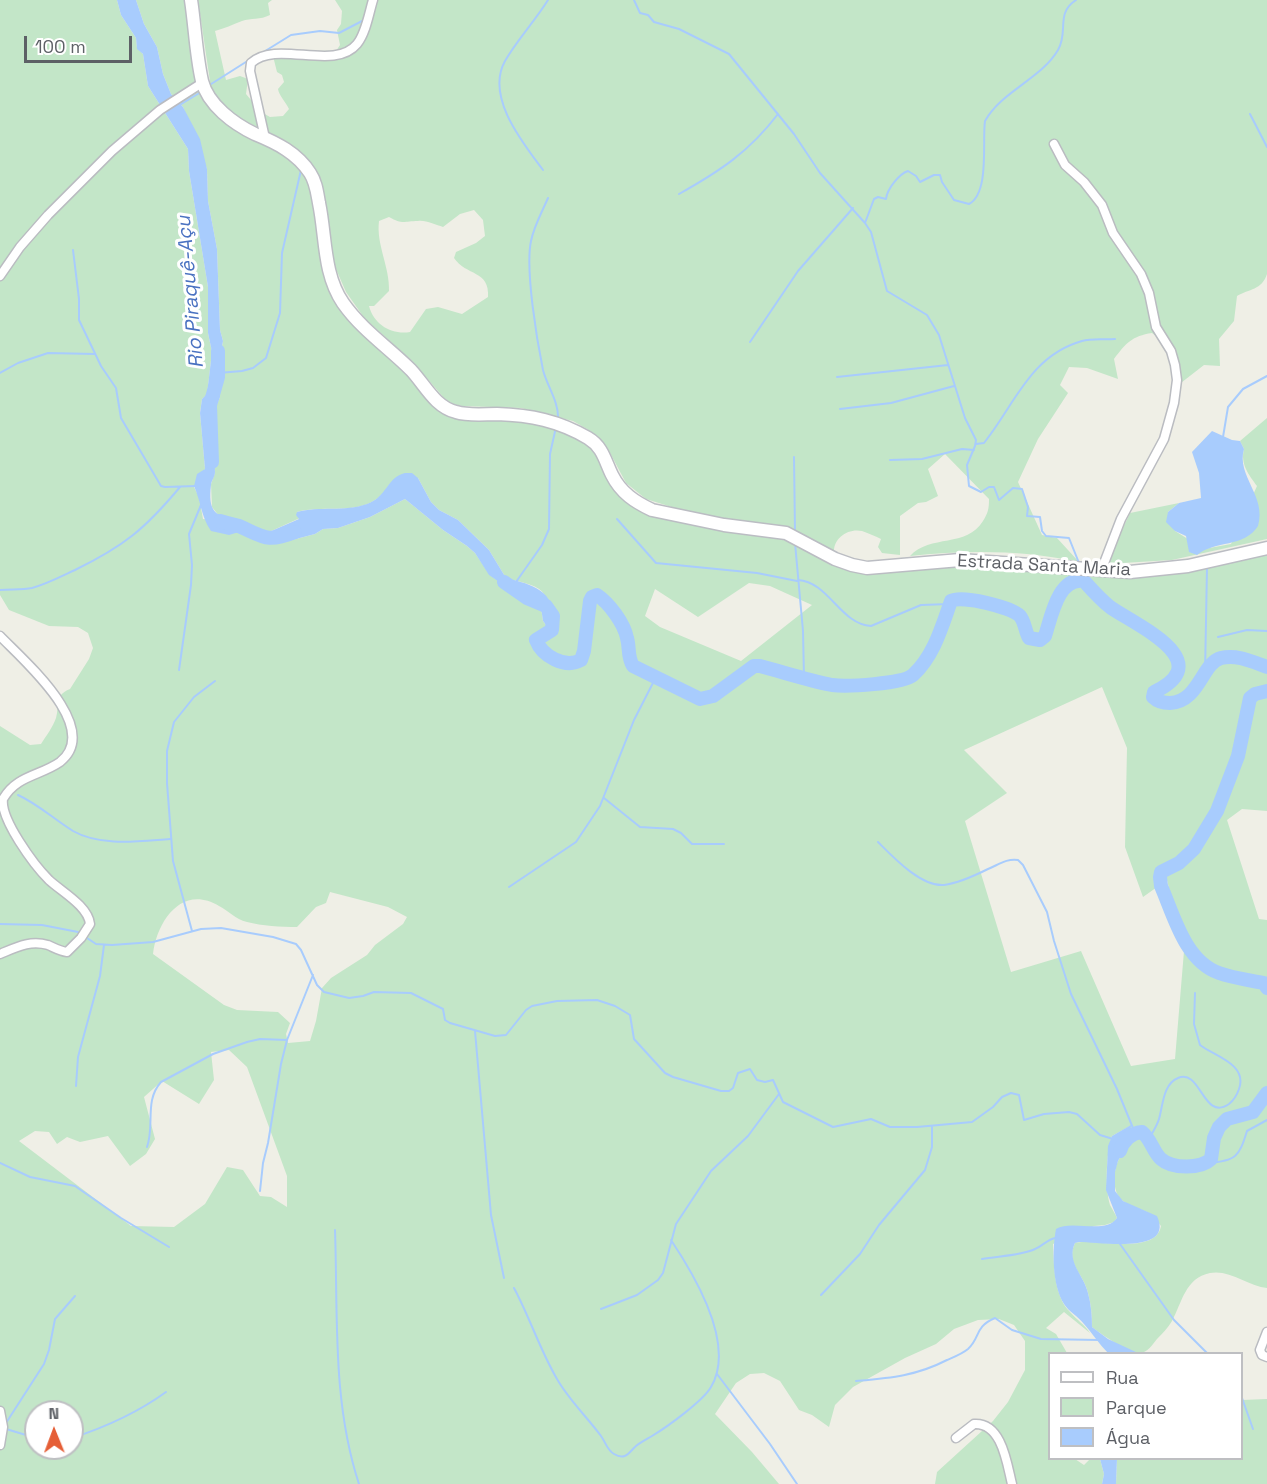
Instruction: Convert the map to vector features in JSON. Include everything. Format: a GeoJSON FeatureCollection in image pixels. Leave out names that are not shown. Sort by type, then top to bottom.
{"type":"FeatureCollection","features":[{"type":"Feature","properties":{"kind":"street","name":"Estrada Santa Maria"},"geometry":{"type":"LineString","coordinates":[[191,0],[202,83],[220,110],[231,120],[286,149],[299,159],[311,174],[316,185],[324,225],[327,267],[343,303],[372,336],[411,371],[445,408],[466,414],[525,415],[553,422],[592,441],[602,451],[612,477],[620,488],[627,497],[641,505],[652,510],[724,525],[786,533],[852,565],[867,568],[960,560],[1130,572],[1188,566],[1267,548]]}},
{"type":"Feature","properties":{"kind":"street"},"geometry":{"type":"LineString","coordinates":[[265,138],[250,71],[251,63],[267,55],[320,56],[336,55],[348,50],[358,42],[373,0]]}},
{"type":"Feature","properties":{"kind":"street"},"geometry":{"type":"LineString","coordinates":[[0,276],[20,247],[48,215],[112,151],[160,110],[202,83]]}},
{"type":"Feature","properties":{"kind":"street"},"geometry":{"type":"LineString","coordinates":[[1054,144],[1065,165],[1084,182],[1102,205],[1113,233],[1141,274],[1149,293],[1156,327],[1171,351],[1177,380],[1174,403],[1164,439],[1121,519],[1101,571]]}},
{"type":"Feature","properties":{"kind":"street"},"geometry":{"type":"LineString","coordinates":[[0,636],[52,692],[69,720],[73,737],[68,753],[59,762],[31,775],[10,789],[3,799],[4,811],[30,856],[48,879],[87,914],[90,924],[81,938],[67,952],[48,945],[33,943],[17,946],[0,954]]}},
{"type":"Feature","properties":{"kind":"street"},"geometry":{"type":"LineString","coordinates":[[1267,1332],[1260,1348],[1262,1355],[1267,1357]]}},
{"type":"Feature","properties":{"kind":"street"},"geometry":{"type":"LineString","coordinates":[[0,1411],[3,1427],[0,1445]]}},
{"type":"Feature","properties":{"kind":"street"},"geometry":{"type":"LineString","coordinates":[[956,1438],[974,1424],[986,1426],[1000,1443],[1012,1484]]}},
{"type":"Feature","properties":{"kind":"green space"},"geometry":{"type":"Polygon","coordinates":[[[0,0],[117,0],[121,15],[136,38],[137,48],[143,54],[148,86],[188,149],[189,171],[208,287],[208,333],[212,352],[207,395],[202,399],[200,413],[205,469],[194,487],[199,497],[203,519],[236,522],[219,516],[212,507],[211,484],[215,473],[213,459],[216,449],[210,442],[210,430],[215,420],[215,409],[220,397],[216,378],[223,341],[220,330],[217,249],[208,201],[207,169],[183,107],[171,94],[163,74],[157,47],[144,24],[136,0],[187,0],[200,90],[295,162],[307,180],[312,193],[321,262],[327,278],[393,358],[436,405],[552,425],[591,446],[625,497],[782,537],[833,563],[954,562],[1090,574],[1267,550],[1267,811],[1242,809],[1227,820],[1259,919],[1267,920],[1267,1288],[1224,1273],[1217,1272],[1202,1276],[1195,1280],[1185,1292],[1169,1326],[1145,1352],[1135,1352],[1122,1347],[1092,1327],[1086,1286],[1072,1257],[1075,1243],[1123,1244],[1148,1241],[1157,1235],[1161,1226],[1147,1212],[1123,1201],[1115,1188],[1115,1171],[1130,1140],[1130,1126],[1112,1136],[1108,1152],[1108,1198],[1117,1218],[1114,1222],[1094,1226],[1053,1244],[1056,1280],[1061,1298],[1070,1312],[1090,1333],[1064,1312],[1046,1328],[1056,1334],[1066,1352],[1048,1352],[1048,1460],[1076,1460],[1084,1465],[1089,1460],[1100,1460],[1104,1474],[1102,1484],[935,1484],[937,1472],[993,1421],[1008,1402],[1025,1370],[1025,1341],[1014,1325],[999,1319],[978,1320],[954,1329],[936,1344],[905,1358],[853,1387],[835,1405],[829,1427],[812,1415],[799,1410],[780,1381],[764,1373],[750,1374],[736,1383],[715,1414],[779,1484],[0,1484],[0,726],[30,745],[41,744],[55,721],[59,698],[70,689],[89,659],[93,648],[88,633],[78,627],[49,626],[9,610],[0,595],[0,0]],[[418,478],[389,485],[380,496],[359,507],[297,512],[300,518],[269,532],[281,540],[292,540],[370,517],[405,499],[475,553],[490,575],[511,590],[536,597],[540,601],[543,621],[549,629],[546,597],[542,592],[537,588],[506,578],[489,550],[458,520],[439,510],[431,502],[418,478]],[[749,583],[698,617],[655,589],[645,616],[660,627],[741,661],[812,605],[770,586],[749,583]],[[1102,687],[964,750],[1007,793],[965,821],[1011,972],[1081,951],[1131,1066],[1175,1059],[1184,951],[1167,880],[1143,897],[1125,847],[1127,748],[1102,687]],[[330,892],[326,903],[316,907],[297,927],[291,927],[247,922],[206,900],[194,900],[174,909],[166,919],[155,942],[153,954],[224,1005],[237,1010],[278,1012],[290,1023],[286,1034],[288,1043],[310,1041],[322,988],[331,978],[367,955],[375,945],[403,924],[407,917],[388,907],[330,892]],[[229,1050],[211,1052],[214,1080],[199,1104],[162,1081],[144,1097],[155,1139],[146,1154],[130,1166],[108,1136],[80,1142],[67,1137],[57,1144],[49,1132],[35,1131],[19,1141],[131,1226],[174,1227],[205,1204],[227,1167],[243,1170],[260,1196],[271,1197],[287,1207],[287,1176],[247,1067],[229,1050]]]}},
{"type":"Feature","properties":{"kind":"green space"},"geometry":{"type":"Polygon","coordinates":[[[198,0],[272,0],[268,3],[270,15],[242,21],[215,31],[226,80],[240,76],[248,79],[246,94],[251,100],[257,101],[261,112],[270,117],[283,116],[289,109],[278,89],[284,82],[282,75],[277,72],[272,52],[336,51],[340,45],[337,30],[341,24],[342,11],[335,0],[1267,0],[1267,274],[1258,286],[1237,296],[1234,321],[1219,339],[1220,366],[1204,365],[1177,386],[1170,357],[1152,333],[1130,341],[1114,359],[1118,379],[1087,368],[1069,367],[1060,385],[1068,393],[1038,439],[1018,482],[1042,535],[1057,538],[1079,562],[1037,555],[995,552],[910,556],[918,549],[928,545],[968,535],[983,521],[987,513],[989,499],[945,454],[928,469],[938,496],[918,503],[900,516],[900,555],[882,553],[878,547],[881,539],[857,530],[839,538],[834,551],[788,528],[694,514],[646,499],[626,483],[609,451],[599,438],[573,421],[521,408],[452,404],[411,360],[365,319],[346,292],[332,260],[309,162],[286,141],[236,117],[217,99],[211,88],[198,0]],[[474,210],[460,214],[443,227],[424,221],[401,222],[389,217],[379,221],[379,239],[389,291],[374,306],[369,306],[371,313],[379,323],[390,330],[410,332],[426,309],[438,307],[462,314],[488,297],[485,282],[454,258],[456,252],[485,236],[483,220],[474,210]]]}},
{"type":"Feature","properties":{"kind":"green space"},"geometry":{"type":"Polygon","coordinates":[[[1267,418],[1267,539],[1172,560],[1106,564],[1130,513],[1179,503],[1168,512],[1175,531],[1204,549],[1231,544],[1257,486],[1244,464],[1244,449],[1240,441],[1267,418]]]}},
{"type":"Feature","properties":{"kind":"green space"},"geometry":{"type":"Polygon","coordinates":[[[1267,1399],[1267,1484],[1116,1484],[1117,1460],[1243,1460],[1243,1400],[1267,1399]]]}},
{"type":"Feature","properties":{"kind":"water"},"geometry":{"type":"Polygon","coordinates":[[[117,0],[136,0],[144,24],[157,47],[163,74],[171,94],[183,107],[200,139],[207,169],[208,201],[217,249],[220,330],[223,341],[216,378],[220,397],[215,409],[215,420],[210,430],[210,442],[216,449],[215,474],[210,494],[214,511],[237,522],[239,532],[229,535],[211,531],[194,486],[197,474],[205,469],[200,413],[202,399],[207,394],[212,352],[208,333],[208,287],[189,171],[188,149],[148,86],[143,54],[137,49],[136,38],[121,15],[117,0]]]}},
{"type":"Feature","properties":{"kind":"water"},"geometry":{"type":"Polygon","coordinates":[[[1212,431],[1240,441],[1244,449],[1244,468],[1260,515],[1258,526],[1245,538],[1212,547],[1197,555],[1189,552],[1186,536],[1175,531],[1166,522],[1168,512],[1179,503],[1201,498],[1199,473],[1192,452],[1212,431]]]}},
{"type":"Feature","properties":{"kind":"water"},"geometry":{"type":"Polygon","coordinates":[[[405,473],[412,473],[418,478],[431,502],[439,510],[458,520],[489,550],[506,578],[525,583],[547,596],[553,613],[553,624],[549,629],[543,621],[540,601],[536,597],[511,590],[489,575],[475,553],[405,499],[370,517],[292,540],[281,540],[269,532],[299,519],[297,512],[349,508],[374,501],[394,479],[405,473]]]}},
{"type":"Feature","properties":{"kind":"water"},"geometry":{"type":"Polygon","coordinates":[[[1131,1125],[1130,1139],[1118,1161],[1115,1172],[1115,1191],[1123,1201],[1157,1216],[1160,1228],[1155,1237],[1132,1244],[1075,1243],[1073,1256],[1089,1297],[1092,1327],[1108,1339],[1136,1352],[1107,1352],[1082,1321],[1066,1307],[1060,1296],[1055,1277],[1056,1229],[1071,1225],[1105,1225],[1117,1218],[1106,1190],[1108,1146],[1112,1136],[1131,1125]]]}},
{"type":"Feature","properties":{"kind":"water"},"geometry":{"type":"Polygon","coordinates":[[[1100,1460],[1117,1460],[1116,1484],[1102,1484],[1104,1474],[1100,1460]]]}},
{"type":"Feature","properties":{"kind":"waterway"},"geometry":{"type":"LineString","coordinates":[[543,170],[509,119],[503,104],[500,75],[510,53],[548,0]]}},
{"type":"Feature","properties":{"kind":"waterway"},"geometry":{"type":"LineString","coordinates":[[634,0],[640,13],[648,15],[654,22],[679,29],[729,54],[794,134],[820,173],[865,223],[871,232],[887,291],[927,315],[939,335],[965,418],[976,440],[967,465],[969,486],[981,492],[994,487],[999,500],[1013,488],[1022,489],[1028,507],[1027,516],[1040,517],[1042,531],[1046,536],[1069,538],[1079,563]]}},
{"type":"Feature","properties":{"kind":"waterway"},"geometry":{"type":"LineString","coordinates":[[865,223],[874,199],[878,197],[886,199],[894,182],[908,171],[920,182],[934,175],[940,175],[954,200],[969,204],[976,198],[984,166],[985,121],[1001,101],[1051,60],[1061,43],[1066,11],[1076,0]]}},
{"type":"Feature","properties":{"kind":"waterway"},"geometry":{"type":"LineString","coordinates":[[262,53],[291,35],[320,31],[339,33],[364,20]]}},
{"type":"Feature","properties":{"kind":"waterway"},"geometry":{"type":"LineString","coordinates":[[208,86],[249,60]]}},
{"type":"Feature","properties":{"kind":"waterway"},"geometry":{"type":"LineString","coordinates":[[178,106],[201,92]]}},
{"type":"Feature","properties":{"kind":"waterway"},"geometry":{"type":"LineString","coordinates":[[679,194],[733,160],[778,114]]}},
{"type":"Feature","properties":{"kind":"waterway"},"geometry":{"type":"LineString","coordinates":[[1250,114],[1267,147]]}},
{"type":"Feature","properties":{"kind":"waterway"},"geometry":{"type":"LineString","coordinates":[[218,373],[253,368],[266,358],[280,313],[282,253],[301,170]]}},
{"type":"Feature","properties":{"kind":"waterway"},"geometry":{"type":"LineString","coordinates":[[548,198],[532,235],[530,269],[532,305],[541,357],[545,376],[557,406],[558,419]]}},
{"type":"Feature","properties":{"kind":"waterway"},"geometry":{"type":"LineString","coordinates":[[750,342],[798,271],[853,208]]}},
{"type":"Feature","properties":{"kind":"waterway"},"geometry":{"type":"LineString","coordinates":[[73,250],[79,320],[101,366],[116,388],[121,418],[161,486],[196,486]]}},
{"type":"Feature","properties":{"kind":"waterway"},"geometry":{"type":"LineString","coordinates":[[976,444],[984,443],[1027,381],[1050,357],[1082,341],[1115,339]]}},
{"type":"Feature","properties":{"kind":"waterway","name":"Rio Piraquê-Açu"},"geometry":{"type":"LineString","coordinates":[[212,462],[210,405],[218,377],[218,351]]}},
{"type":"Feature","properties":{"kind":"waterway"},"geometry":{"type":"LineString","coordinates":[[0,373],[18,363],[48,353],[95,354]]}},
{"type":"Feature","properties":{"kind":"waterway"},"geometry":{"type":"LineString","coordinates":[[837,377],[948,365]]}},
{"type":"Feature","properties":{"kind":"waterway"},"geometry":{"type":"LineString","coordinates":[[1223,437],[1228,407],[1243,389],[1267,376]]}},
{"type":"Feature","properties":{"kind":"waterway"},"geometry":{"type":"LineString","coordinates":[[840,409],[891,403],[954,386]]}},
{"type":"Feature","properties":{"kind":"waterway"},"geometry":{"type":"LineString","coordinates":[[516,582],[542,545],[549,529],[550,454],[556,427]]}},
{"type":"Feature","properties":{"kind":"waterway"},"geometry":{"type":"LineString","coordinates":[[890,460],[922,459],[962,449],[974,450]]}},
{"type":"Feature","properties":{"kind":"waterway"},"geometry":{"type":"LineString","coordinates":[[794,457],[795,532]]}},
{"type":"Feature","properties":{"kind":"waterway"},"geometry":{"type":"LineString","coordinates":[[0,590],[38,586],[107,553],[133,535],[180,487]]}},
{"type":"Feature","properties":{"kind":"waterway"},"geometry":{"type":"LineString","coordinates":[[179,670],[191,585],[189,534],[201,505]]}},
{"type":"Feature","properties":{"kind":"waterway"},"geometry":{"type":"LineString","coordinates":[[617,519],[656,563],[757,573],[797,581]]}},
{"type":"Feature","properties":{"kind":"waterway","name":"Rio Piraquê-Açu"},"geometry":{"type":"LineString","coordinates":[[220,521],[239,526],[260,536],[272,538],[295,532]]}},
{"type":"Feature","properties":{"kind":"waterway"},"geometry":{"type":"LineString","coordinates":[[795,543],[803,631],[804,678]]}},
{"type":"Feature","properties":{"kind":"waterway"},"geometry":{"type":"LineString","coordinates":[[1205,674],[1207,568]]}},
{"type":"Feature","properties":{"kind":"waterway"},"geometry":{"type":"LineString","coordinates":[[798,580],[809,582],[827,595],[851,618],[860,624],[871,626],[921,605],[950,604]]}},
{"type":"Feature","properties":{"kind":"waterway","name":"Rio Piraquê-Açu"},"geometry":{"type":"LineString","coordinates":[[504,582],[527,598],[546,606],[553,616],[552,630],[536,640],[549,656],[568,663],[581,660],[590,601],[597,595],[611,608],[623,626],[633,666],[700,699],[713,696],[754,666],[832,685],[874,684],[907,678],[913,675],[927,659],[951,601],[965,600],[1007,609],[1022,618],[1029,638],[1040,640],[1045,636],[1053,609],[1062,591],[1075,581],[1084,581],[1110,607],[1152,634],[1176,656],[1178,668],[1172,680],[1154,692],[1153,697],[1159,701],[1170,703],[1188,696],[1209,667],[1221,658],[1239,658],[1267,667]]}},
{"type":"Feature","properties":{"kind":"waterway"},"geometry":{"type":"LineString","coordinates":[[1218,637],[1247,630],[1267,631]]}},
{"type":"Feature","properties":{"kind":"waterway"},"geometry":{"type":"LineString","coordinates":[[509,887],[576,842],[600,806],[634,720],[656,677]]}},
{"type":"Feature","properties":{"kind":"waterway"},"geometry":{"type":"LineString","coordinates":[[192,931],[173,861],[167,751],[174,722],[194,697],[215,681]]}},
{"type":"Feature","properties":{"kind":"waterway","name":"Rio Piraquê-Açu"},"geometry":{"type":"LineString","coordinates":[[1267,691],[1250,698],[1238,756],[1217,811],[1194,849],[1179,863],[1161,872],[1160,877],[1161,886],[1176,924],[1197,959],[1219,973],[1264,983],[1267,988]]}},
{"type":"Feature","properties":{"kind":"waterway"},"geometry":{"type":"LineString","coordinates":[[18,795],[84,836],[121,842],[170,839]]}},
{"type":"Feature","properties":{"kind":"waterway"},"geometry":{"type":"LineString","coordinates":[[604,798],[640,827],[673,829],[681,833],[692,844],[724,844]]}},
{"type":"Feature","properties":{"kind":"waterway"},"geometry":{"type":"LineString","coordinates":[[878,842],[908,870],[935,884],[944,885],[961,881],[1010,860],[1018,860],[1023,865],[1047,912],[1071,994],[1117,1089],[1135,1133]]}},
{"type":"Feature","properties":{"kind":"waterway"},"geometry":{"type":"LineString","coordinates":[[0,924],[42,925],[78,932],[96,944],[112,945],[153,942],[201,929],[221,928],[273,937],[296,944],[317,985],[324,992],[349,998],[374,992],[411,993],[443,1009],[445,1020],[450,1023],[495,1036],[506,1035],[532,1006],[557,1001],[597,1000],[615,1006],[630,1015],[634,1039],[665,1073],[721,1091],[729,1091],[733,1088],[738,1073],[750,1069],[757,1080],[765,1082],[773,1080],[783,1102],[833,1127],[871,1119],[890,1127],[972,1122],[993,1107],[1002,1097],[1011,1093],[1019,1095],[1024,1120],[1044,1114],[1069,1112],[1077,1114],[1100,1135],[1113,1139]]}},
{"type":"Feature","properties":{"kind":"waterway"},"geometry":{"type":"LineString","coordinates":[[76,1086],[78,1057],[100,976],[104,945]]}},
{"type":"Feature","properties":{"kind":"waterway"},"geometry":{"type":"LineString","coordinates":[[260,1191],[281,1064],[287,1040],[313,975]]}},
{"type":"Feature","properties":{"kind":"waterway"},"geometry":{"type":"LineString","coordinates":[[1149,1139],[1158,1122],[1166,1090],[1178,1078],[1186,1077],[1192,1080],[1208,1101],[1220,1108],[1229,1104],[1239,1089],[1239,1073],[1234,1067],[1200,1045],[1194,1024],[1195,993]]}},
{"type":"Feature","properties":{"kind":"waterway"},"geometry":{"type":"LineString","coordinates":[[475,1031],[491,1215],[504,1278]]}},
{"type":"Feature","properties":{"kind":"waterway"},"geometry":{"type":"LineString","coordinates":[[147,1147],[151,1105],[161,1082],[213,1054],[247,1042],[260,1039],[287,1040]]}},
{"type":"Feature","properties":{"kind":"waterway","name":"Rio Piraquê-Açu"},"geometry":{"type":"LineString","coordinates":[[1120,1151],[1128,1138],[1142,1132],[1158,1156],[1166,1162],[1179,1166],[1201,1165],[1211,1159],[1214,1138],[1219,1127],[1227,1119],[1253,1112],[1267,1093]]}},
{"type":"Feature","properties":{"kind":"waterway"},"geometry":{"type":"LineString","coordinates":[[601,1309],[637,1295],[658,1280],[663,1273],[676,1224],[711,1171],[748,1136],[779,1094]]}},
{"type":"Feature","properties":{"kind":"waterway"},"geometry":{"type":"LineString","coordinates":[[1208,1163],[1231,1159],[1239,1152],[1247,1131],[1267,1120]]}},
{"type":"Feature","properties":{"kind":"waterway"},"geometry":{"type":"LineString","coordinates":[[821,1295],[860,1254],[879,1225],[925,1170],[932,1147],[932,1126]]}},
{"type":"Feature","properties":{"kind":"waterway"},"geometry":{"type":"LineString","coordinates":[[0,1163],[30,1177],[75,1186],[121,1218],[169,1247]]}},
{"type":"Feature","properties":{"kind":"waterway"},"geometry":{"type":"LineString","coordinates":[[335,1230],[340,1390],[350,1453],[359,1484]]}},
{"type":"Feature","properties":{"kind":"waterway"},"geometry":{"type":"LineString","coordinates":[[982,1259],[1029,1251],[1056,1238]]}},
{"type":"Feature","properties":{"kind":"waterway"},"geometry":{"type":"LineString","coordinates":[[514,1288],[545,1357],[562,1387],[610,1450],[622,1457],[701,1399],[711,1387],[717,1370],[719,1351],[709,1311],[691,1272],[671,1240]]}},
{"type":"Feature","properties":{"kind":"waterway"},"geometry":{"type":"LineString","coordinates":[[1120,1244],[1174,1320],[1206,1352]]}},
{"type":"Feature","properties":{"kind":"waterway"},"geometry":{"type":"LineString","coordinates":[[6,1423],[44,1364],[55,1319],[75,1296]]}},
{"type":"Feature","properties":{"kind":"waterway"},"geometry":{"type":"LineString","coordinates":[[856,1381],[914,1373],[955,1357],[968,1349],[984,1325],[995,1318],[1012,1330],[1041,1339],[1099,1340]]}},
{"type":"Feature","properties":{"kind":"waterway"},"geometry":{"type":"LineString","coordinates":[[717,1374],[797,1484]]}},
{"type":"Feature","properties":{"kind":"waterway"},"geometry":{"type":"LineString","coordinates":[[84,1434],[121,1419],[166,1392]]}},
{"type":"Feature","properties":{"kind":"waterway"},"geometry":{"type":"LineString","coordinates":[[1243,1401],[1253,1429]]}},
{"type":"Feature","properties":{"kind":"waterway"},"geometry":{"type":"LineString","coordinates":[[6,1429],[24,1434]]}}]}
